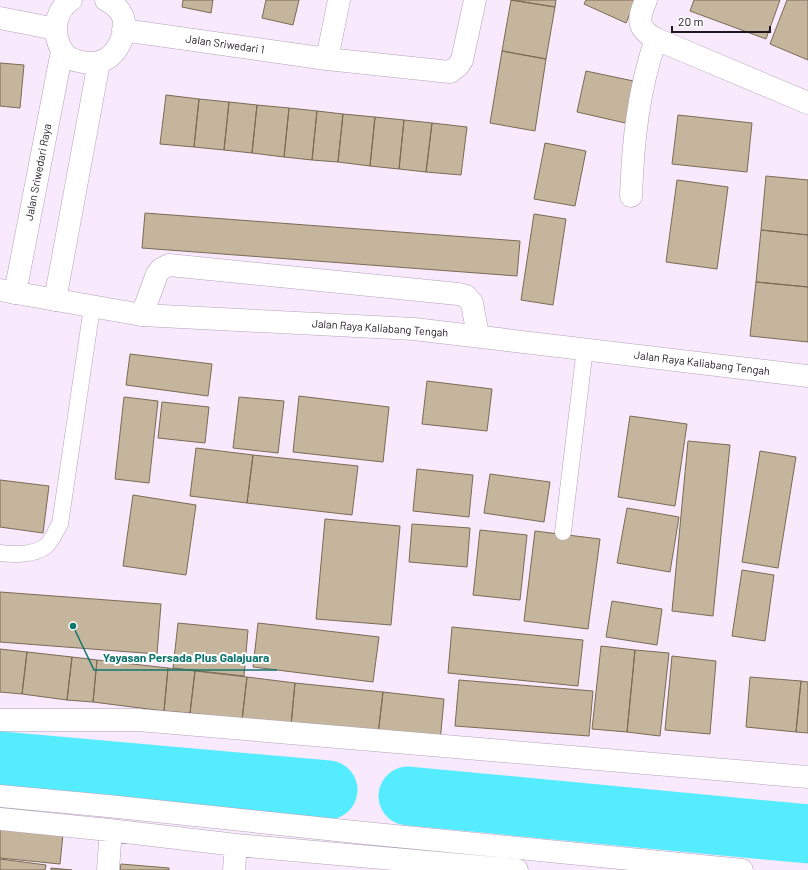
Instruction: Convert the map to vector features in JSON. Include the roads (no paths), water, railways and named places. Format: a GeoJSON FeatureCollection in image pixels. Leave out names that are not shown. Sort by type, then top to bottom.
{"type":"FeatureCollection","features":[{"type":"Feature","properties":{"kind":"street"},"geometry":{"type":"LineString","coordinates":[[327,59],[339,0]]}},
{"type":"Feature","properties":{"kind":"street","name":"Jalan Sriwedari 1"},"geometry":{"type":"LineString","coordinates":[[124,30],[327,59],[450,72],[458,66],[462,60],[474,0]]}},
{"type":"Feature","properties":{"kind":"street"},"geometry":{"type":"LineString","coordinates":[[646,0],[640,18],[642,30],[646,34],[808,103]]}},
{"type":"Feature","properties":{"kind":"street"},"geometry":{"type":"LineString","coordinates":[[69,1],[61,11],[56,29],[58,42],[62,51],[71,60],[89,63],[99,62],[109,58],[116,51],[121,41],[124,30],[123,17],[114,3]]}},
{"type":"Feature","properties":{"kind":"street"},"geometry":{"type":"LineString","coordinates":[[0,18],[56,29]]}},
{"type":"Feature","properties":{"kind":"street"},"geometry":{"type":"LineString","coordinates":[[632,196],[634,137],[647,65],[656,39]]}},
{"type":"Feature","properties":{"kind":"street","name":"Jalan Sriwedari Raya"},"geometry":{"type":"LineString","coordinates":[[7,291],[62,51]]}},
{"type":"Feature","properties":{"kind":"street"},"geometry":{"type":"LineString","coordinates":[[55,300],[99,62]]}},
{"type":"Feature","properties":{"kind":"street"},"geometry":{"type":"LineString","coordinates":[[142,315],[157,274],[161,269],[169,265],[458,294],[466,296],[472,303],[478,336]]}},
{"type":"Feature","properties":{"kind":"street","name":"Jalan Raya Kaliabang Tengah"},"geometry":{"type":"LineString","coordinates":[[7,291],[142,315],[414,329],[585,348],[808,376]]}},
{"type":"Feature","properties":{"kind":"street"},"geometry":{"type":"LineString","coordinates":[[0,720],[138,720],[808,777]]}},
{"type":"Feature","properties":{"kind":"street"},"geometry":{"type":"LineString","coordinates":[[0,796],[742,870]]}},
{"type":"Feature","properties":{"kind":"street"},"geometry":{"type":"LineString","coordinates":[[0,819],[236,844],[362,863],[517,870]]}},
{"type":"Feature","properties":{"kind":"street"},"geometry":{"type":"LineString","coordinates":[[108,870],[110,842],[109,830]]}},
{"type":"Feature","properties":{"kind":"street"},"geometry":{"type":"LineString","coordinates":[[234,870],[236,844]]}},
{"type":"Feature","properties":{"kind":"lane"},"geometry":{"type":"LineString","coordinates":[[0,553],[15,555],[32,552],[46,546],[60,524],[92,307]]}},
{"type":"Feature","properties":{"kind":"lane"},"geometry":{"type":"LineString","coordinates":[[562,532],[585,348]]}},
{"type":"Feature","properties":{"kind":"waterway"},"geometry":{"type":"LineString","coordinates":[[0,761],[328,790]]}},
{"type":"Feature","properties":{"kind":"waterway"},"geometry":{"type":"LineString","coordinates":[[408,796],[808,834]]}},
{"type":"Feature","properties":{"kind":"place","name":"Yayasan Persada Plus Galajuara"},"geometry":{"type":"Point","coordinates":[73,626]}}]}
